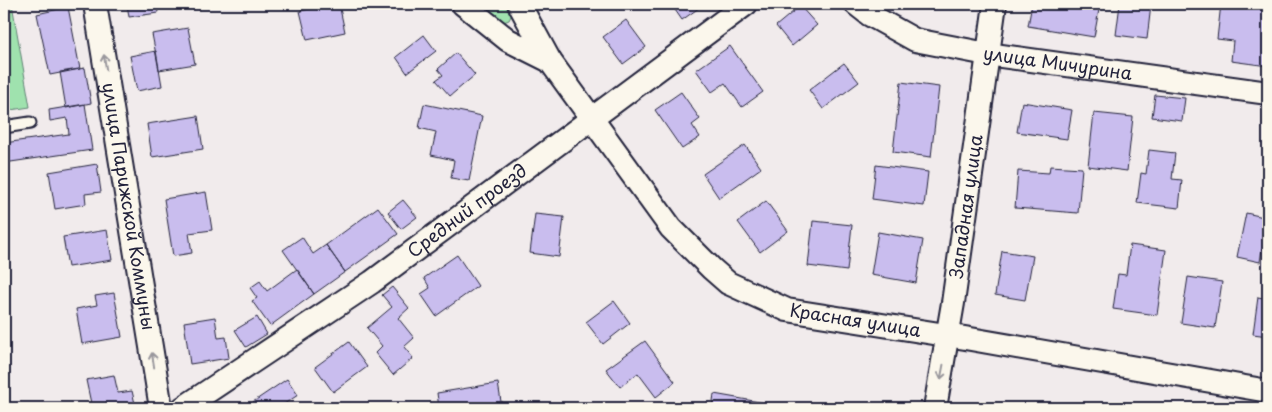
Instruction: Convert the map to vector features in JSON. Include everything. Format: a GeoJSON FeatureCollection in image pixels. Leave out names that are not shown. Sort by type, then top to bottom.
{"type":"FeatureCollection","features":[{"type":"Feature","properties":{"kind":"street","name":"улица Парижской Коммуны"},"geometry":{"type":"LineString","coordinates":[[95,4],[161,408]]}},
{"type":"Feature","properties":{"kind":"street","name":"Красная улица"},"geometry":{"type":"LineString","coordinates":[[463,4],[508,40],[550,61]]}},
{"type":"Feature","properties":{"kind":"street","name":"Красная улица"},"geometry":{"type":"LineString","coordinates":[[519,4],[550,61],[671,228],[728,283],[787,310],[949,335],[1268,391]]}},
{"type":"Feature","properties":{"kind":"street","name":"Средний проезд"},"geometry":{"type":"LineString","coordinates":[[183,408],[372,282],[746,4]]}},
{"type":"Feature","properties":{"kind":"street","name":"улица Мичурина"},"geometry":{"type":"LineString","coordinates":[[856,4],[870,15],[915,40],[987,54],[1268,93]]}},
{"type":"Feature","properties":{"kind":"street","name":"Западная улица"},"geometry":{"type":"LineString","coordinates":[[935,408],[949,335],[995,4]]}},
{"type":"Feature","properties":{"kind":"lane"},"geometry":{"type":"LineString","coordinates":[[4,127],[30,123]]}},
{"type":"Feature","properties":{"kind":"green space"},"geometry":{"type":"Polygon","coordinates":[[[4,4],[12,4],[30,107],[4,111],[4,4]]]}},
{"type":"Feature","properties":{"kind":"green space"},"geometry":{"type":"Polygon","coordinates":[[[477,4],[508,4],[513,12],[509,20],[501,23],[477,4]]]}},
{"type":"Feature","properties":{"kind":"building"},"geometry":{"type":"Polygon","coordinates":[[[127,4],[157,4],[158,13],[129,17],[127,4]]]}},
{"type":"Feature","properties":{"kind":"building"},"geometry":{"type":"Polygon","coordinates":[[[339,4],[345,32],[307,40],[300,11],[339,4]]]}},
{"type":"Feature","properties":{"kind":"building"},"geometry":{"type":"Polygon","coordinates":[[[671,4],[702,4],[703,5],[682,20],[671,4]]]}},
{"type":"Feature","properties":{"kind":"building"},"geometry":{"type":"Polygon","coordinates":[[[1032,4],[1100,4],[1094,37],[1028,26],[1032,4]]]}},
{"type":"Feature","properties":{"kind":"building"},"geometry":{"type":"Polygon","coordinates":[[[1120,4],[1151,5],[1147,39],[1116,35],[1120,4]]]}},
{"type":"Feature","properties":{"kind":"building"},"geometry":{"type":"Polygon","coordinates":[[[1221,4],[1268,4],[1268,66],[1231,61],[1233,41],[1217,39],[1221,4]]]}},
{"type":"Feature","properties":{"kind":"building"},"geometry":{"type":"Polygon","coordinates":[[[800,6],[817,25],[792,46],[776,26],[800,6]]]}},
{"type":"Feature","properties":{"kind":"building"},"geometry":{"type":"Polygon","coordinates":[[[68,7],[80,69],[50,75],[37,14],[68,7]]]}},
{"type":"Feature","properties":{"kind":"building"},"geometry":{"type":"Polygon","coordinates":[[[626,20],[646,47],[623,64],[603,37],[626,20]]]}},
{"type":"Feature","properties":{"kind":"building"},"geometry":{"type":"Polygon","coordinates":[[[188,28],[195,64],[159,70],[152,34],[188,28]]]}},
{"type":"Feature","properties":{"kind":"building"},"geometry":{"type":"Polygon","coordinates":[[[424,35],[436,51],[407,73],[396,57],[424,35]]]}},
{"type":"Feature","properties":{"kind":"building"},"geometry":{"type":"Polygon","coordinates":[[[730,46],[763,92],[742,107],[725,83],[712,92],[696,70],[730,46]]]}},
{"type":"Feature","properties":{"kind":"building"},"geometry":{"type":"Polygon","coordinates":[[[156,51],[162,86],[137,91],[130,56],[156,51]]]}},
{"type":"Feature","properties":{"kind":"building"},"geometry":{"type":"Polygon","coordinates":[[[456,53],[475,75],[450,96],[436,80],[443,75],[438,69],[456,53]]]}},
{"type":"Feature","properties":{"kind":"building"},"geometry":{"type":"Polygon","coordinates":[[[844,63],[859,82],[823,109],[809,90],[844,63]]]}},
{"type":"Feature","properties":{"kind":"building"},"geometry":{"type":"Polygon","coordinates":[[[85,68],[91,103],[66,108],[60,72],[85,68]]]}},
{"type":"Feature","properties":{"kind":"building"},"geometry":{"type":"Polygon","coordinates":[[[901,82],[939,87],[931,157],[893,152],[901,82]]]}},
{"type":"Feature","properties":{"kind":"building"},"geometry":{"type":"Polygon","coordinates":[[[681,92],[700,119],[692,125],[700,137],[682,149],[655,110],[681,92]]]}},
{"type":"Feature","properties":{"kind":"building"},"geometry":{"type":"Polygon","coordinates":[[[1155,95],[1185,98],[1182,121],[1152,117],[1155,95]]]}},
{"type":"Feature","properties":{"kind":"building"},"geometry":{"type":"Polygon","coordinates":[[[1022,102],[1072,110],[1067,139],[1017,132],[1022,102]]]}},
{"type":"Feature","properties":{"kind":"building"},"geometry":{"type":"Polygon","coordinates":[[[85,104],[92,150],[4,163],[4,143],[69,134],[67,118],[50,121],[49,110],[85,104]]]}},
{"type":"Feature","properties":{"kind":"building"},"geometry":{"type":"Polygon","coordinates":[[[424,104],[482,116],[469,181],[451,178],[454,160],[431,155],[436,132],[419,128],[424,104]]]}},
{"type":"Feature","properties":{"kind":"building"},"geometry":{"type":"Polygon","coordinates":[[[1094,113],[1133,117],[1127,171],[1088,166],[1094,113]]]}},
{"type":"Feature","properties":{"kind":"building"},"geometry":{"type":"Polygon","coordinates":[[[198,116],[203,149],[152,157],[147,124],[198,116]]]}},
{"type":"Feature","properties":{"kind":"building"},"geometry":{"type":"Polygon","coordinates":[[[745,145],[761,168],[719,198],[703,174],[745,145]]]}},
{"type":"Feature","properties":{"kind":"building"},"geometry":{"type":"Polygon","coordinates":[[[1149,150],[1175,153],[1172,179],[1182,180],[1179,208],[1137,203],[1141,173],[1146,174],[1149,150]]]}},
{"type":"Feature","properties":{"kind":"building"},"geometry":{"type":"Polygon","coordinates":[[[97,164],[101,192],[85,194],[86,204],[55,209],[49,172],[97,164]]]}},
{"type":"Feature","properties":{"kind":"building"},"geometry":{"type":"Polygon","coordinates":[[[876,165],[928,172],[924,206],[872,199],[876,165]]]}},
{"type":"Feature","properties":{"kind":"building"},"geometry":{"type":"Polygon","coordinates":[[[1050,166],[1082,168],[1078,213],[1015,208],[1018,171],[1049,173],[1050,166]]]}},
{"type":"Feature","properties":{"kind":"building"},"geometry":{"type":"Polygon","coordinates":[[[206,192],[212,230],[189,233],[192,253],[173,256],[164,199],[206,192]]]}},
{"type":"Feature","properties":{"kind":"building"},"geometry":{"type":"Polygon","coordinates":[[[403,200],[417,217],[401,229],[388,212],[403,200]]]}},
{"type":"Feature","properties":{"kind":"building"},"geometry":{"type":"Polygon","coordinates":[[[766,201],[788,231],[760,252],[738,222],[766,201]]]}},
{"type":"Feature","properties":{"kind":"building"},"geometry":{"type":"Polygon","coordinates":[[[378,207],[398,234],[345,272],[326,245],[378,207]]]}},
{"type":"Feature","properties":{"kind":"building"},"geometry":{"type":"Polygon","coordinates":[[[1246,213],[1268,218],[1268,250],[1262,249],[1260,262],[1237,257],[1246,213]]]}},
{"type":"Feature","properties":{"kind":"building"},"geometry":{"type":"Polygon","coordinates":[[[535,214],[564,217],[559,257],[530,253],[535,214]]]}},
{"type":"Feature","properties":{"kind":"building"},"geometry":{"type":"Polygon","coordinates":[[[813,221],[852,225],[847,271],[808,266],[813,221]]]}},
{"type":"Feature","properties":{"kind":"building"},"geometry":{"type":"Polygon","coordinates":[[[107,230],[112,260],[68,267],[63,237],[107,230]]]}},
{"type":"Feature","properties":{"kind":"building"},"geometry":{"type":"Polygon","coordinates":[[[878,232],[923,240],[916,283],[871,275],[878,232]]]}},
{"type":"Feature","properties":{"kind":"building"},"geometry":{"type":"Polygon","coordinates":[[[302,237],[313,254],[326,245],[345,272],[314,294],[283,250],[302,237]]]}},
{"type":"Feature","properties":{"kind":"building"},"geometry":{"type":"Polygon","coordinates":[[[1130,245],[1166,250],[1157,315],[1113,309],[1118,274],[1126,275],[1130,245]]]}},
{"type":"Feature","properties":{"kind":"building"},"geometry":{"type":"Polygon","coordinates":[[[1002,251],[1033,256],[1025,300],[995,295],[1002,251]]]}},
{"type":"Feature","properties":{"kind":"building"},"geometry":{"type":"Polygon","coordinates":[[[457,255],[478,286],[436,316],[421,294],[430,288],[424,278],[457,255]]]}},
{"type":"Feature","properties":{"kind":"building"},"geometry":{"type":"Polygon","coordinates":[[[297,269],[314,294],[270,326],[252,301],[257,298],[250,288],[260,281],[267,291],[297,269]]]}},
{"type":"Feature","properties":{"kind":"building"},"geometry":{"type":"Polygon","coordinates":[[[1188,277],[1222,282],[1215,328],[1181,323],[1188,277]]]}},
{"type":"Feature","properties":{"kind":"building"},"geometry":{"type":"Polygon","coordinates":[[[392,287],[409,308],[398,318],[414,338],[404,347],[413,358],[393,375],[375,353],[382,346],[367,328],[392,307],[382,295],[392,287]]]}},
{"type":"Feature","properties":{"kind":"building"},"geometry":{"type":"Polygon","coordinates":[[[114,293],[122,337],[82,344],[76,309],[97,305],[95,296],[114,293]]]}},
{"type":"Feature","properties":{"kind":"building"},"geometry":{"type":"Polygon","coordinates":[[[1258,297],[1268,299],[1268,336],[1253,334],[1258,297]]]}},
{"type":"Feature","properties":{"kind":"building"},"geometry":{"type":"Polygon","coordinates":[[[614,301],[630,323],[603,344],[586,322],[614,301]]]}},
{"type":"Feature","properties":{"kind":"building"},"geometry":{"type":"Polygon","coordinates":[[[215,317],[218,338],[226,337],[229,358],[190,364],[184,322],[215,317]]]}},
{"type":"Feature","properties":{"kind":"building"},"geometry":{"type":"Polygon","coordinates":[[[257,317],[267,334],[246,347],[235,330],[257,317]]]}},
{"type":"Feature","properties":{"kind":"building"},"geometry":{"type":"Polygon","coordinates":[[[645,341],[675,382],[656,397],[638,373],[620,387],[606,369],[645,341]]]}},
{"type":"Feature","properties":{"kind":"building"},"geometry":{"type":"Polygon","coordinates":[[[349,342],[367,367],[333,392],[315,367],[349,342]]]}},
{"type":"Feature","properties":{"kind":"building"},"geometry":{"type":"Polygon","coordinates":[[[114,375],[118,393],[132,391],[136,408],[92,408],[86,380],[114,375]]]}},
{"type":"Feature","properties":{"kind":"building"},"geometry":{"type":"Polygon","coordinates":[[[287,379],[298,395],[278,408],[257,408],[253,402],[287,379]]]}},
{"type":"Feature","properties":{"kind":"building"},"geometry":{"type":"Polygon","coordinates":[[[498,383],[502,408],[439,408],[437,393],[498,383]]]}},
{"type":"Feature","properties":{"kind":"building"},"geometry":{"type":"Polygon","coordinates":[[[714,394],[765,403],[765,408],[712,408],[714,394]]]}},
{"type":"Feature","properties":{"kind":"building"},"geometry":{"type":"Polygon","coordinates":[[[780,406],[801,408],[779,408],[780,406]]]}}]}
